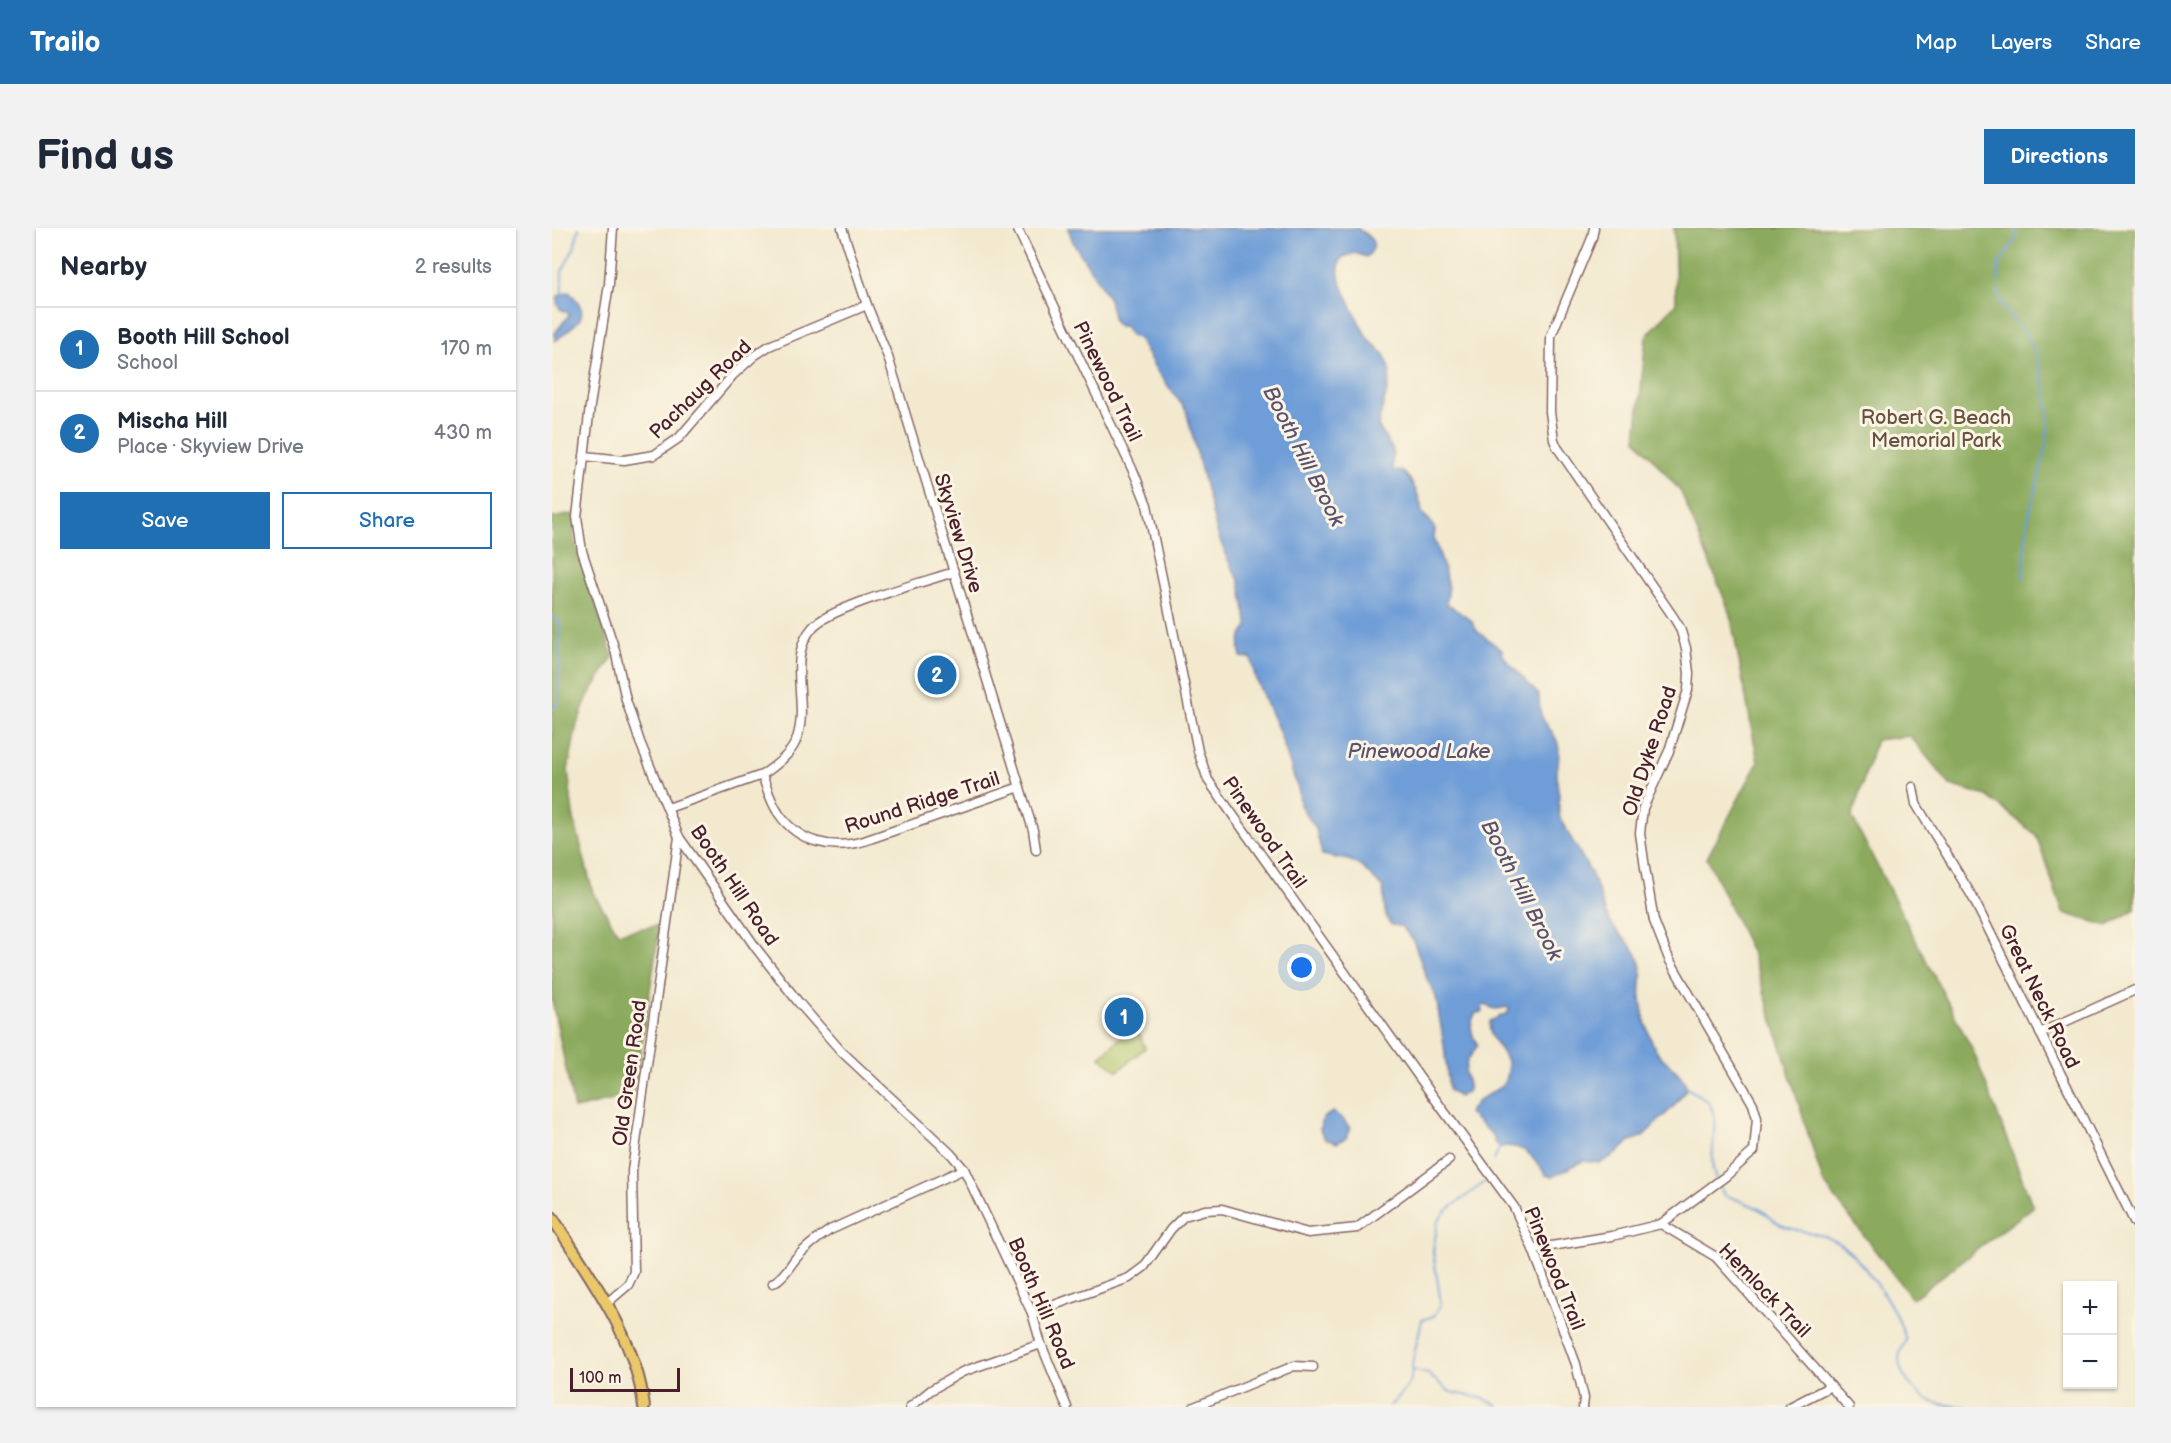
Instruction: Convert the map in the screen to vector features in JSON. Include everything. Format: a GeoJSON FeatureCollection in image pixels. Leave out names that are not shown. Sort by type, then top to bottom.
{"type":"FeatureCollection","features":[{"type":"Feature","properties":{"kind":"main road"},"geometry":{"type":"LineString","coordinates":[[552,1217],[607,1303],[634,1359],[645,1407]]}},
{"type":"Feature","properties":{"kind":"street","name":"Booth Hill Road"},"geometry":{"type":"LineString","coordinates":[[612,228],[609,284],[577,518],[582,551],[615,650],[626,700],[640,742],[679,837],[756,948],[841,1051],[951,1154],[964,1169],[1032,1313],[1041,1344],[1067,1407]]}},
{"type":"Feature","properties":{"kind":"street","name":"Skyview Drive"},"geometry":{"type":"LineString","coordinates":[[842,228],[867,305],[888,357],[1033,830],[1036,850]]}},
{"type":"Feature","properties":{"kind":"street","name":"Pinewood Trail"},"geometry":{"type":"LineString","coordinates":[[1017,228],[1135,475],[1147,505],[1198,751],[1208,780],[1514,1207],[1533,1249],[1576,1364],[1584,1398],[1583,1407]]}},
{"type":"Feature","properties":{"kind":"street","name":"Old Dyke Road"},"geometry":{"type":"LineString","coordinates":[[1594,228],[1592,238],[1551,336],[1551,427],[1557,447],[1674,618],[1680,628],[1686,648],[1689,673],[1684,706],[1669,751],[1643,808],[1640,834],[1654,921],[1660,938],[1681,981],[1754,1104],[1757,1118],[1754,1151],[1726,1176],[1661,1224]]}},
{"type":"Feature","properties":{"kind":"street","name":"Pachaug Road"},"geometry":{"type":"LineString","coordinates":[[584,456],[624,460],[654,455],[680,438],[733,375],[754,356],[770,346],[867,305]]}},
{"type":"Feature","properties":{"kind":"street"},"geometry":{"type":"LineString","coordinates":[[668,808],[762,775],[775,766],[795,744],[801,716],[801,652],[812,627],[843,609],[954,572]]}},
{"type":"Feature","properties":{"kind":"street","name":"Round Ridge Trail"},"geometry":{"type":"LineString","coordinates":[[762,775],[778,813],[787,824],[817,843],[830,845],[864,841],[1020,787]]}},
{"type":"Feature","properties":{"kind":"street","name":"Great Neck Road"},"geometry":{"type":"LineString","coordinates":[[1913,787],[1916,804],[1972,896],[2135,1223]]}},
{"type":"Feature","properties":{"kind":"street","name":"Old Green Road"},"geometry":{"type":"LineString","coordinates":[[607,1303],[628,1285],[634,1272],[632,1170],[679,837]]}},
{"type":"Feature","properties":{"kind":"street"},"geometry":{"type":"LineString","coordinates":[[2040,1033],[2135,990]]}},
{"type":"Feature","properties":{"kind":"street"},"geometry":{"type":"LineString","coordinates":[[1032,1313],[1129,1278],[1144,1267],[1165,1236],[1184,1216],[1205,1210],[1222,1209],[1308,1233],[1357,1228],[1449,1160]]}},
{"type":"Feature","properties":{"kind":"street"},"geometry":{"type":"LineString","coordinates":[[773,1283],[780,1279],[797,1257],[818,1237],[964,1169]]}},
{"type":"Feature","properties":{"kind":"street"},"geometry":{"type":"LineString","coordinates":[[1533,1249],[1611,1236],[1661,1224]]}},
{"type":"Feature","properties":{"kind":"street","name":"Hemlock Trail"},"geometry":{"type":"LineString","coordinates":[[1661,1224],[1716,1257],[1849,1407]]}},
{"type":"Feature","properties":{"kind":"street"},"geometry":{"type":"LineString","coordinates":[[910,1407],[931,1390],[962,1372],[1041,1344]]}},
{"type":"Feature","properties":{"kind":"street"},"geometry":{"type":"LineString","coordinates":[[1194,1407],[1294,1366],[1313,1367]]}},
{"type":"Feature","properties":{"kind":"street"},"geometry":{"type":"LineString","coordinates":[[1790,1407],[1831,1386]]}},
{"type":"Feature","properties":{"kind":"green space","name":"Robert G. Beach Memorial Park"},"geometry":{"type":"Polygon","coordinates":[[[1674,228],[2135,228],[2135,909],[2108,926],[2063,913],[2036,835],[1987,796],[1950,785],[1910,736],[1876,740],[1852,817],[1974,1053],[2033,1207],[1912,1299],[1823,1182],[1753,956],[1707,858],[1758,762],[1730,613],[1681,492],[1636,439],[1646,337],[1676,303],[1674,228]]]}},
{"type":"Feature","properties":{"kind":"green space"},"geometry":{"type":"Polygon","coordinates":[[[574,514],[574,539],[613,657],[588,696],[577,724],[568,770],[573,815],[593,893],[618,933],[660,925],[634,1095],[574,1109],[552,1000],[552,518],[574,514]]]}},
{"type":"Feature","properties":{"kind":"green space"},"geometry":{"type":"Polygon","coordinates":[[[1133,1026],[1145,1048],[1118,1071],[1100,1057],[1133,1026]]]}},
{"type":"Feature","properties":{"kind":"water","name":"Pinewood Lake"},"geometry":{"type":"Polygon","coordinates":[[[1068,228],[1357,228],[1372,241],[1373,248],[1366,257],[1355,253],[1341,258],[1339,275],[1348,299],[1369,340],[1388,361],[1390,373],[1388,388],[1378,426],[1393,450],[1392,468],[1394,471],[1400,470],[1404,473],[1412,483],[1420,501],[1422,513],[1435,530],[1434,537],[1447,585],[1447,604],[1471,620],[1477,631],[1502,650],[1504,657],[1539,695],[1541,715],[1558,744],[1557,782],[1560,817],[1592,876],[1610,922],[1638,956],[1642,971],[1642,1009],[1655,1049],[1680,1076],[1687,1088],[1674,1106],[1642,1137],[1630,1141],[1618,1153],[1600,1163],[1583,1161],[1552,1177],[1546,1175],[1537,1162],[1522,1149],[1500,1147],[1494,1142],[1494,1136],[1468,1113],[1477,1102],[1500,1087],[1506,1079],[1508,1066],[1491,1035],[1490,1021],[1508,1013],[1509,1007],[1495,1009],[1485,1005],[1482,1007],[1483,1012],[1476,1013],[1471,1029],[1478,1045],[1467,1061],[1465,1072],[1469,1090],[1459,1097],[1449,1090],[1436,997],[1413,940],[1401,926],[1392,925],[1389,921],[1385,912],[1383,888],[1361,866],[1349,860],[1322,855],[1316,829],[1300,805],[1299,792],[1279,731],[1256,680],[1251,658],[1241,657],[1240,641],[1248,627],[1240,582],[1217,532],[1186,410],[1157,371],[1138,338],[1130,335],[1125,326],[1119,326],[1114,322],[1109,299],[1073,242],[1068,228]]]}},
{"type":"Feature","properties":{"kind":"water"},"geometry":{"type":"Polygon","coordinates":[[[569,292],[578,301],[582,315],[576,324],[555,341],[555,333],[570,314],[560,309],[557,303],[558,296],[569,292]]]}},
{"type":"Feature","properties":{"kind":"water"},"geometry":{"type":"Polygon","coordinates":[[[1333,1112],[1350,1128],[1346,1138],[1337,1143],[1325,1139],[1320,1130],[1323,1118],[1333,1112]]]}},
{"type":"Feature","properties":{"kind":"waterway"},"geometry":{"type":"LineString","coordinates":[[562,295],[562,271],[574,248],[579,228]]}},
{"type":"Feature","properties":{"kind":"waterway"},"geometry":{"type":"LineString","coordinates":[[1999,282],[1998,266],[2016,238],[2016,228]]}},
{"type":"Feature","properties":{"kind":"waterway"},"geometry":{"type":"LineString","coordinates":[[1998,289],[2005,310],[2032,344],[2047,400],[2048,429],[2044,458],[2029,514],[2023,578]]}},
{"type":"Feature","properties":{"kind":"waterway"},"geometry":{"type":"LineString","coordinates":[[552,616],[560,623],[558,703],[552,709]]}},
{"type":"Feature","properties":{"kind":"waterway","name":"Booth Hill Brook"},"geometry":{"type":"LineString","coordinates":[[1687,1088],[1707,1101],[1712,1108],[1714,1117],[1712,1160],[1716,1179]]}},
{"type":"Feature","properties":{"kind":"waterway"},"geometry":{"type":"LineString","coordinates":[[1494,1160],[1500,1146]]}},
{"type":"Feature","properties":{"kind":"waterway"},"geometry":{"type":"LineString","coordinates":[[1389,1407],[1407,1388],[1411,1379],[1422,1320],[1434,1316],[1441,1304],[1433,1251],[1438,1221],[1446,1211],[1485,1182]]}},
{"type":"Feature","properties":{"kind":"waterway","name":"Booth Hill Brook"},"geometry":{"type":"LineString","coordinates":[[1719,1185],[1724,1195],[1759,1209],[1781,1225],[1826,1237],[1851,1253],[1875,1281],[1901,1327],[1906,1340],[1900,1351],[1899,1361],[1908,1382],[1926,1399],[1945,1405],[1966,1407]]}},
{"type":"Feature","properties":{"kind":"waterway"},"geometry":{"type":"LineString","coordinates":[[1412,1370],[1428,1374],[1450,1392],[1481,1398],[1498,1407]]}},
{"type":"Feature","properties":{"kind":"place","name":"Mischa Hill"},"geometry":{"type":"Point","coordinates":[937,675]}},
{"type":"Feature","properties":{"kind":"place","name":"Booth Hill School"},"geometry":{"type":"Point","coordinates":[1124,1017]}}]}
